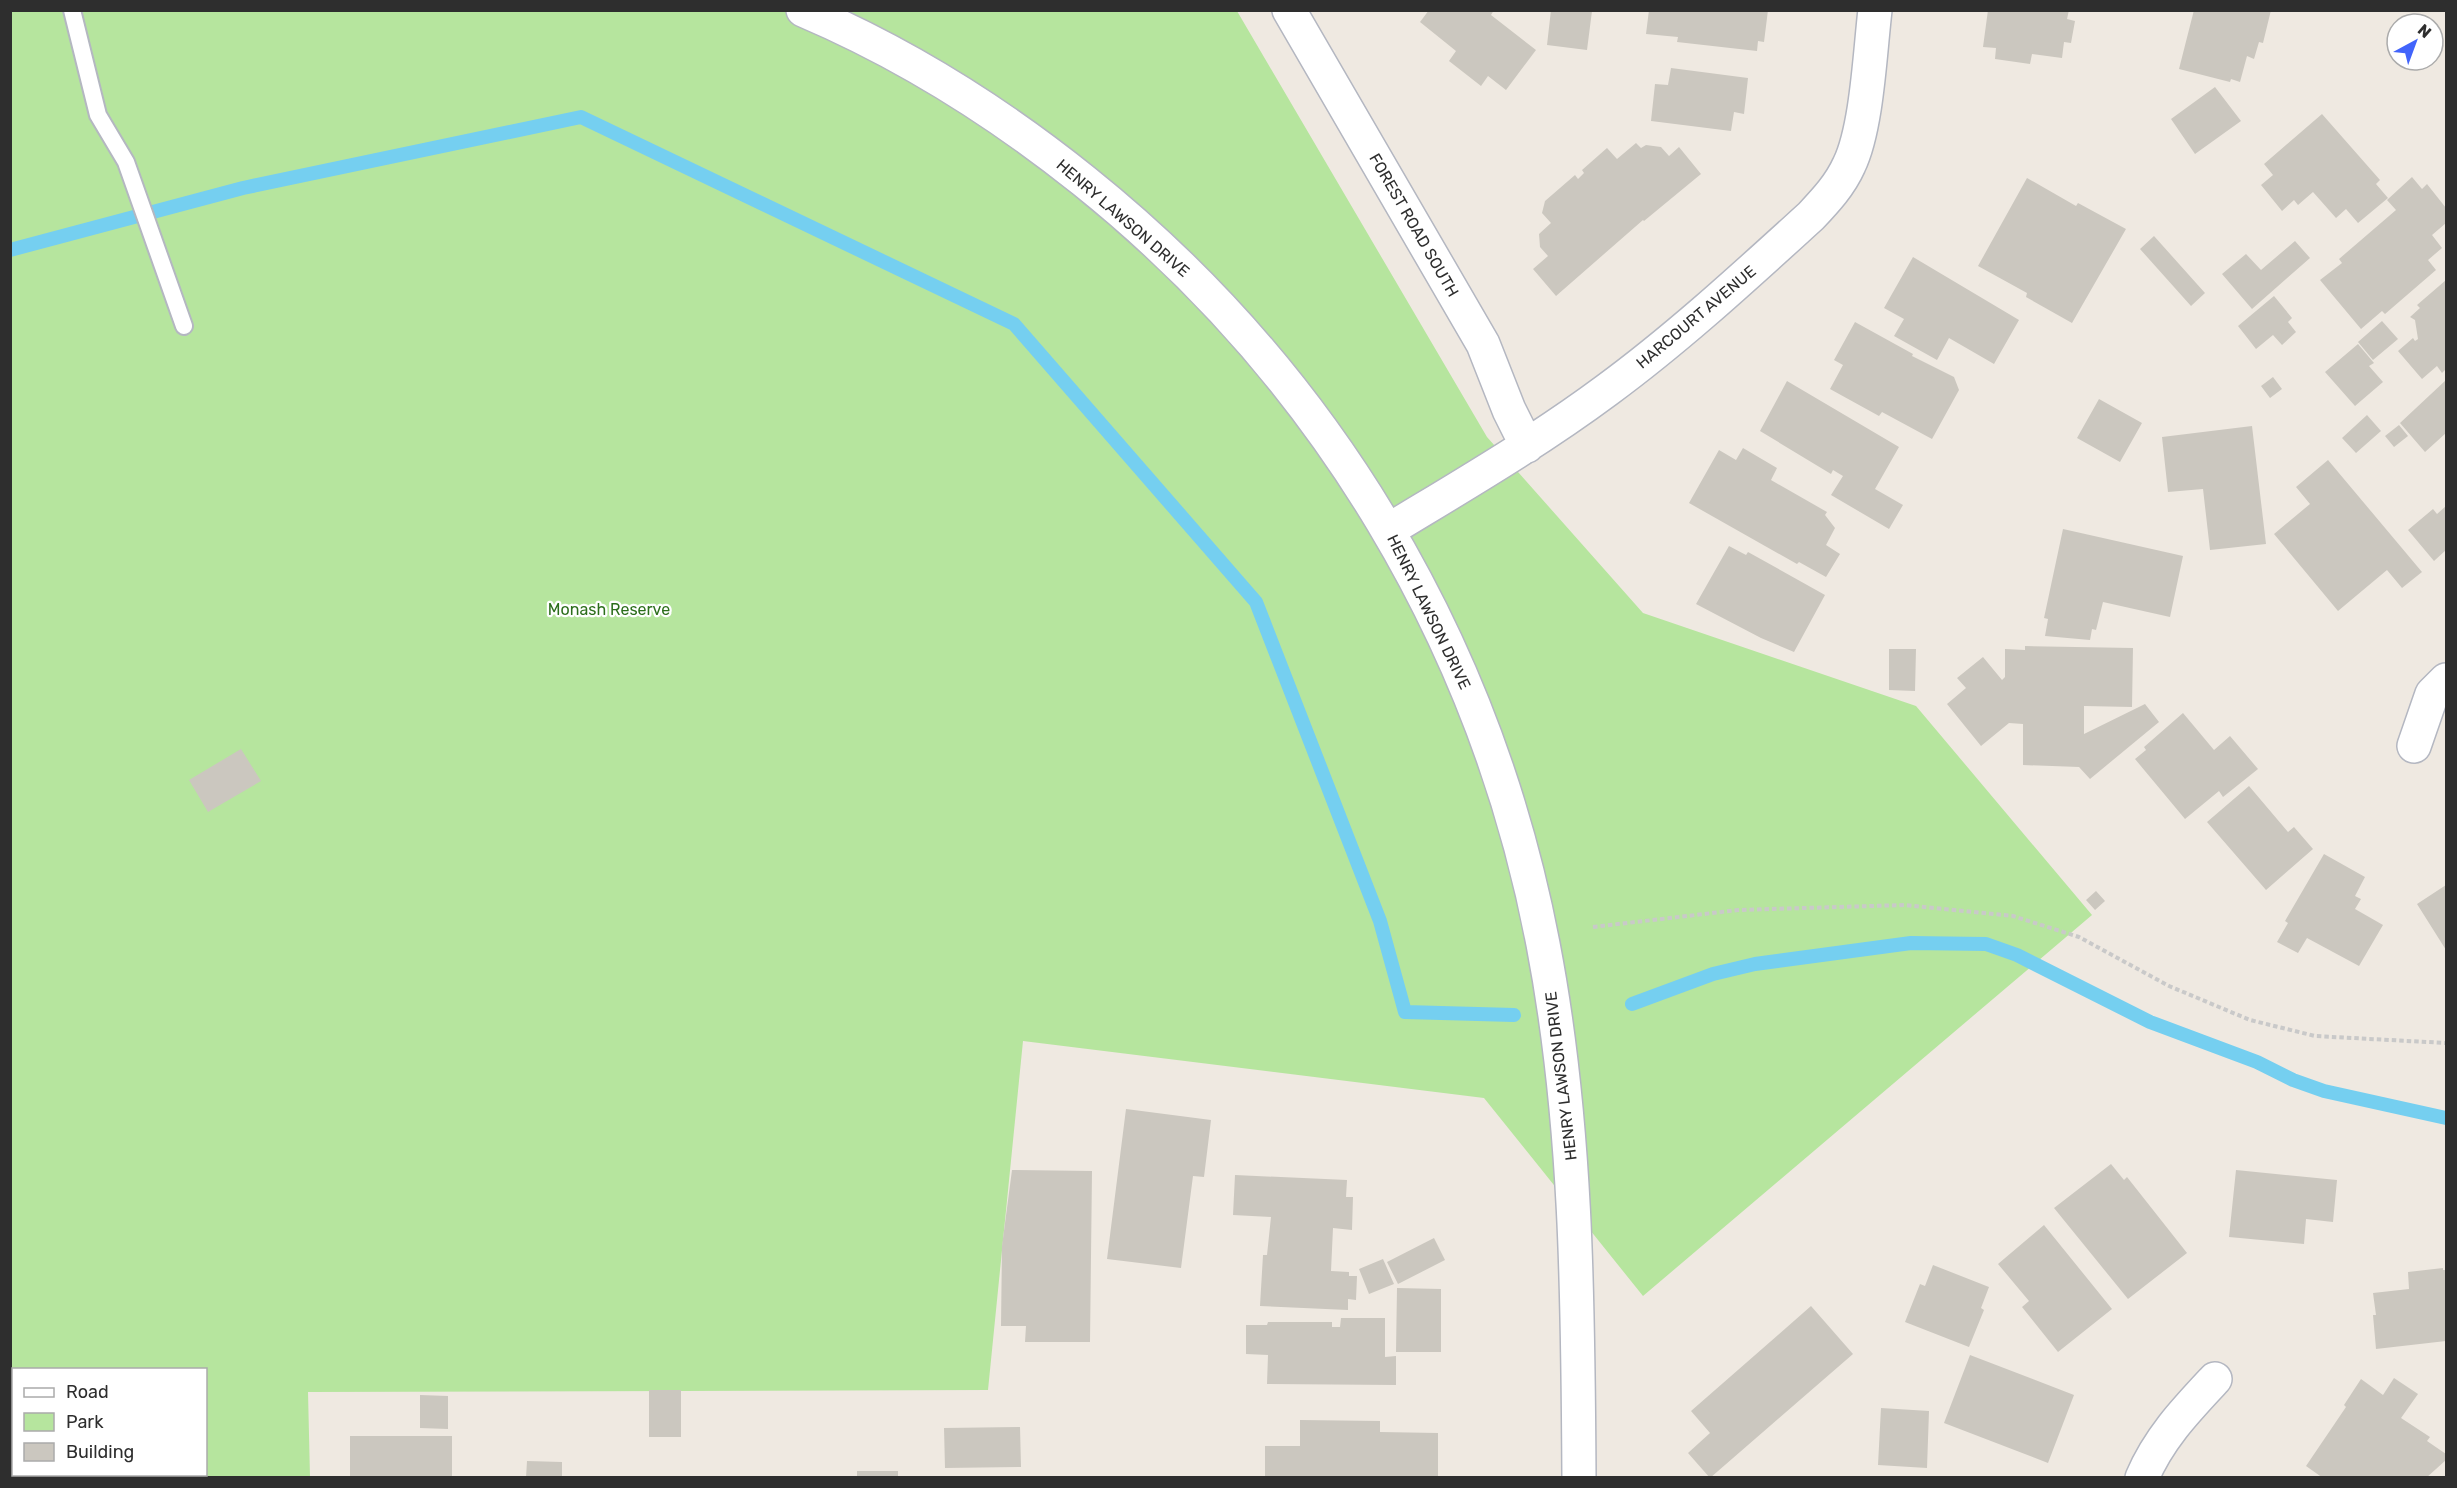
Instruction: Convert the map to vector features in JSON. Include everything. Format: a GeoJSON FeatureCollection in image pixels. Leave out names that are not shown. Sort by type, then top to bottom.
{"type":"FeatureCollection","features":[{"type":"Feature","properties":{"kind":"main road","name":"HENRY LAWSON DRIVE"},"geometry":{"type":"LineString","coordinates":[[802,10],[844,28],[898,56],[988,111],[1054,157],[1147,234],[1224,311],[1296,394],[1346,463],[1389,530],[1429,606],[1469,692],[1488,740],[1522,850],[1544,946],[1561,1056],[1573,1181],[1578,1311],[1579,1478]]}},
{"type":"Feature","properties":{"kind":"main road","name":"FOREST ROAD SOUTH"},"geometry":{"type":"LineString","coordinates":[[1289,10],[1483,344],[1509,410],[1527,446]]}},
{"type":"Feature","properties":{"kind":"main road","name":"HARCOURT AVENUE"},"geometry":{"type":"LineString","coordinates":[[1389,530],[1527,446],[1652,356],[1765,258],[1834,191],[1850,163],[1858,133],[1875,10]]}},
{"type":"Feature","properties":{"kind":"main road"},"geometry":{"type":"LineString","coordinates":[[2414,746],[2432,694],[2446,680]]}},
{"type":"Feature","properties":{"kind":"main road"},"geometry":{"type":"LineString","coordinates":[[2142,1478],[2151,1456],[2176,1420],[2216,1379]]}},
{"type":"Feature","properties":{"kind":"lane"},"geometry":{"type":"LineString","coordinates":[[72,10],[98,115],[126,162],[184,326]]}},
{"type":"Feature","properties":{"kind":"path"},"geometry":{"type":"LineString","coordinates":[[1593,927],[1738,910],[1905,905],[2013,916],[2079,937],[2169,986],[2250,1020],[2315,1036],[2446,1043]]}},
{"type":"Feature","properties":{"kind":"green space","name":"Monash Reserve"},"geometry":{"type":"Polygon","coordinates":[[[10,11],[1237,11],[1487,437],[1643,613],[1916,706],[2092,915],[1643,1296],[1484,1098],[1023,1041],[988,1390],[308,1392],[310,1477],[11,1477],[10,11]]]}},
{"type":"Feature","properties":{"kind":"building"},"geometry":{"type":"Polygon","coordinates":[[[1429,10],[1494,10],[1491,15],[1536,50],[1506,90],[1488,76],[1481,86],[1449,61],[1456,51],[1420,22],[1429,10]]]}},
{"type":"Feature","properties":{"kind":"building"},"geometry":{"type":"Polygon","coordinates":[[[1551,10],[1592,11],[1587,50],[1547,45],[1551,10]]]}},
{"type":"Feature","properties":{"kind":"building"},"geometry":{"type":"Polygon","coordinates":[[[1649,10],[1768,10],[1764,42],[1758,41],[1757,51],[1677,42],[1678,37],[1646,34],[1649,10]]]}},
{"type":"Feature","properties":{"kind":"building"},"geometry":{"type":"Polygon","coordinates":[[[1988,10],[2069,10],[2067,19],[2075,21],[2071,43],[2064,42],[2062,58],[2032,54],[2030,64],[1995,59],[1996,48],[1983,47],[1988,10]]]}},
{"type":"Feature","properties":{"kind":"building"},"geometry":{"type":"Polygon","coordinates":[[[2194,10],[2271,10],[2263,43],[2259,42],[2254,59],[2247,56],[2240,82],[2231,79],[2230,82],[2179,69],[2194,10]]]}},
{"type":"Feature","properties":{"kind":"building"},"geometry":{"type":"Polygon","coordinates":[[[1671,68],[1748,78],[1744,114],[1734,112],[1731,131],[1651,121],[1655,84],[1668,85],[1671,68]]]}},
{"type":"Feature","properties":{"kind":"building"},"geometry":{"type":"Polygon","coordinates":[[[2215,87],[2241,121],[2195,154],[2171,119],[2215,87]]]}},
{"type":"Feature","properties":{"kind":"building"},"geometry":{"type":"Polygon","coordinates":[[[2322,114],[2380,180],[2376,184],[2388,198],[2358,223],[2346,209],[2336,218],[2313,192],[2298,205],[2294,200],[2282,211],[2261,185],[2273,175],[2264,164],[2322,114]]]}},
{"type":"Feature","properties":{"kind":"building"},"geometry":{"type":"Polygon","coordinates":[[[1636,143],[1641,148],[1646,145],[1661,147],[1669,156],[1679,147],[1701,174],[1643,220],[1556,296],[1533,269],[1548,256],[1540,247],[1539,234],[1551,223],[1542,213],[1545,201],[1575,175],[1578,179],[1584,173],[1582,170],[1607,148],[1617,159],[1636,143]]]}},
{"type":"Feature","properties":{"kind":"building"},"geometry":{"type":"Polygon","coordinates":[[[2412,177],[2422,189],[2427,184],[2446,208],[2446,223],[2432,235],[2442,248],[2428,260],[2436,270],[2385,314],[2382,311],[2361,329],[2320,280],[2342,263],[2339,259],[2396,210],[2387,200],[2412,177]]]}},
{"type":"Feature","properties":{"kind":"building"},"geometry":{"type":"Polygon","coordinates":[[[2027,178],[2076,206],[2078,203],[2126,229],[2072,323],[2026,297],[2027,293],[1978,266],[2027,178]]]}},
{"type":"Feature","properties":{"kind":"building"},"geometry":{"type":"Polygon","coordinates":[[[2154,236],[2205,293],[2191,306],[2140,249],[2154,236]]]}},
{"type":"Feature","properties":{"kind":"building"},"geometry":{"type":"Polygon","coordinates":[[[2295,241],[2310,258],[2252,309],[2222,274],[2246,254],[2261,270],[2295,241]]]}},
{"type":"Feature","properties":{"kind":"building"},"geometry":{"type":"Polygon","coordinates":[[[1913,257],[2019,320],[1994,364],[1949,338],[1937,360],[1894,336],[1904,319],[1884,308],[1913,257]]]}},
{"type":"Feature","properties":{"kind":"building"},"geometry":{"type":"Polygon","coordinates":[[[2446,280],[2446,369],[2442,373],[2437,366],[2422,379],[2398,351],[2413,338],[2415,341],[2418,339],[2415,320],[2410,317],[2420,308],[2417,305],[2446,280]]]}},
{"type":"Feature","properties":{"kind":"building"},"geometry":{"type":"Polygon","coordinates":[[[2274,296],[2292,318],[2288,322],[2296,332],[2282,345],[2273,335],[2256,349],[2238,326],[2274,296]]]}},
{"type":"Feature","properties":{"kind":"building"},"geometry":{"type":"Polygon","coordinates":[[[2382,321],[2398,339],[2373,360],[2358,342],[2382,321]]]}},
{"type":"Feature","properties":{"kind":"building"},"geometry":{"type":"Polygon","coordinates":[[[1855,322],[1913,354],[1912,356],[1954,377],[1959,390],[1932,439],[1882,412],[1879,416],[1830,389],[1843,365],[1834,360],[1855,322]]]}},
{"type":"Feature","properties":{"kind":"building"},"geometry":{"type":"Polygon","coordinates":[[[2358,344],[2374,363],[2369,366],[2383,382],[2355,406],[2325,372],[2358,344]]]}},
{"type":"Feature","properties":{"kind":"building"},"geometry":{"type":"Polygon","coordinates":[[[2273,377],[2282,389],[2270,398],[2261,386],[2273,377]]]}},
{"type":"Feature","properties":{"kind":"building"},"geometry":{"type":"Polygon","coordinates":[[[2446,380],[2446,433],[2425,452],[2400,423],[2446,380]]]}},
{"type":"Feature","properties":{"kind":"building"},"geometry":{"type":"Polygon","coordinates":[[[1787,381],[1899,447],[1875,489],[1903,505],[1889,529],[1831,495],[1843,476],[1833,470],[1831,474],[1760,431],[1787,381]]]}},
{"type":"Feature","properties":{"kind":"building"},"geometry":{"type":"Polygon","coordinates":[[[2099,399],[2142,423],[2120,462],[2077,438],[2099,399]]]}},
{"type":"Feature","properties":{"kind":"building"},"geometry":{"type":"Polygon","coordinates":[[[2367,415],[2381,431],[2356,453],[2342,438],[2367,415]]]}},
{"type":"Feature","properties":{"kind":"building"},"geometry":{"type":"Polygon","coordinates":[[[2399,425],[2408,436],[2394,447],[2385,436],[2399,425]]]}},
{"type":"Feature","properties":{"kind":"building"},"geometry":{"type":"Polygon","coordinates":[[[2252,426],[2266,544],[2210,550],[2203,489],[2168,492],[2162,437],[2252,426]]]}},
{"type":"Feature","properties":{"kind":"building"},"geometry":{"type":"Polygon","coordinates":[[[1743,448],[1777,468],[1771,480],[1827,512],[1825,515],[1835,528],[1826,545],[1840,554],[1826,577],[1799,562],[1797,564],[1689,503],[1719,450],[1736,460],[1743,448]]]}},
{"type":"Feature","properties":{"kind":"building"},"geometry":{"type":"Polygon","coordinates":[[[2328,460],[2422,572],[2402,588],[2387,570],[2338,611],[2274,534],[2310,504],[2296,487],[2328,460]]]}},
{"type":"Feature","properties":{"kind":"building"},"geometry":{"type":"Polygon","coordinates":[[[2446,506],[2446,550],[2434,561],[2408,530],[2433,509],[2437,514],[2446,506]]]}},
{"type":"Feature","properties":{"kind":"building"},"geometry":{"type":"Polygon","coordinates":[[[2063,529],[2183,556],[2170,617],[2103,602],[2096,630],[2092,629],[2090,640],[2045,636],[2048,619],[2044,618],[2063,529]]]}},
{"type":"Feature","properties":{"kind":"building"},"geometry":{"type":"Polygon","coordinates":[[[1729,546],[1746,555],[1748,552],[1825,595],[1794,652],[1761,638],[1696,604],[1729,546]]]}},
{"type":"Feature","properties":{"kind":"building"},"geometry":{"type":"Polygon","coordinates":[[[2025,646],[2133,648],[2132,707],[2084,706],[2084,734],[2145,704],[2159,722],[2090,779],[2079,767],[2023,765],[2023,724],[2009,723],[1981,746],[1947,704],[1966,688],[1957,678],[1983,657],[2002,680],[2005,677],[2005,649],[2025,650],[2025,646]]]}},
{"type":"Feature","properties":{"kind":"building"},"geometry":{"type":"Polygon","coordinates":[[[1889,649],[1916,649],[1915,691],[1889,690],[1889,649]]]}},
{"type":"Feature","properties":{"kind":"building"},"geometry":{"type":"Polygon","coordinates":[[[2183,713],[2214,750],[2230,736],[2258,769],[2223,797],[2219,791],[2185,819],[2135,759],[2146,750],[2144,747],[2183,713]]]}},
{"type":"Feature","properties":{"kind":"building"},"geometry":{"type":"Polygon","coordinates":[[[241,749],[261,781],[208,812],[189,780],[241,749]]]}},
{"type":"Feature","properties":{"kind":"building"},"geometry":{"type":"Polygon","coordinates":[[[2249,786],[2288,832],[2294,827],[2313,849],[2266,890],[2207,822],[2249,786]]]}},
{"type":"Feature","properties":{"kind":"building"},"geometry":{"type":"Polygon","coordinates":[[[2324,854],[2365,877],[2355,896],[2361,899],[2355,909],[2383,925],[2359,966],[2307,938],[2298,953],[2277,942],[2288,923],[2285,921],[2324,854]]]}},
{"type":"Feature","properties":{"kind":"building"},"geometry":{"type":"Polygon","coordinates":[[[2446,885],[2446,950],[2417,904],[2446,885]]]}},
{"type":"Feature","properties":{"kind":"building"},"geometry":{"type":"Polygon","coordinates":[[[2096,891],[2105,901],[2095,910],[2086,900],[2096,891]]]}},
{"type":"Feature","properties":{"kind":"building"},"geometry":{"type":"Polygon","coordinates":[[[1126,1109],[1211,1120],[1204,1177],[1193,1176],[1181,1268],[1107,1259],[1126,1109]]]}},
{"type":"Feature","properties":{"kind":"building"},"geometry":{"type":"Polygon","coordinates":[[[2111,1164],[2124,1180],[2127,1177],[2187,1253],[2128,1299],[2054,1208],[2111,1164]]]}},
{"type":"Feature","properties":{"kind":"building"},"geometry":{"type":"Polygon","coordinates":[[[1012,1170],[1092,1171],[1090,1342],[1025,1342],[1026,1326],[1001,1326],[1002,1246],[1012,1170]]]}},
{"type":"Feature","properties":{"kind":"building"},"geometry":{"type":"Polygon","coordinates":[[[2236,1170],[2337,1180],[2333,1222],[2306,1219],[2304,1244],[2229,1237],[2236,1170]]]}},
{"type":"Feature","properties":{"kind":"building"},"geometry":{"type":"Polygon","coordinates":[[[1235,1175],[1347,1180],[1346,1197],[1353,1197],[1352,1230],[1333,1228],[1331,1271],[1349,1272],[1349,1276],[1357,1276],[1356,1300],[1348,1299],[1348,1310],[1260,1306],[1263,1255],[1267,1255],[1271,1217],[1233,1215],[1235,1175]]]}},
{"type":"Feature","properties":{"kind":"building"},"geometry":{"type":"Polygon","coordinates":[[[2044,1225],[2112,1309],[2058,1352],[2022,1307],[2029,1301],[1998,1264],[2044,1225]]]}},
{"type":"Feature","properties":{"kind":"building"},"geometry":{"type":"Polygon","coordinates":[[[1434,1238],[1445,1260],[1398,1284],[1387,1262],[1434,1238]]]}},
{"type":"Feature","properties":{"kind":"building"},"geometry":{"type":"Polygon","coordinates":[[[1383,1259],[1394,1284],[1369,1294],[1359,1269],[1383,1259]]]}},
{"type":"Feature","properties":{"kind":"building"},"geometry":{"type":"Polygon","coordinates":[[[1933,1265],[1989,1287],[1981,1308],[1984,1310],[1969,1347],[1905,1322],[1920,1284],[1925,1286],[1933,1265]]]}},
{"type":"Feature","properties":{"kind":"building"},"geometry":{"type":"Polygon","coordinates":[[[2443,1268],[2446,1270],[2446,1341],[2376,1349],[2373,1315],[2376,1315],[2373,1293],[2409,1289],[2408,1272],[2443,1268]]]}},
{"type":"Feature","properties":{"kind":"building"},"geometry":{"type":"Polygon","coordinates":[[[1397,1288],[1441,1289],[1441,1352],[1396,1352],[1397,1288]]]}},
{"type":"Feature","properties":{"kind":"building"},"geometry":{"type":"Polygon","coordinates":[[[1811,1306],[1853,1354],[1710,1478],[1688,1453],[1710,1433],[1691,1411],[1811,1306]]]}},
{"type":"Feature","properties":{"kind":"building"},"geometry":{"type":"Polygon","coordinates":[[[1341,1318],[1385,1318],[1385,1357],[1396,1356],[1396,1385],[1267,1384],[1268,1355],[1246,1354],[1246,1325],[1267,1325],[1268,1322],[1332,1322],[1332,1327],[1340,1327],[1341,1318]]]}},
{"type":"Feature","properties":{"kind":"building"},"geometry":{"type":"Polygon","coordinates":[[[1970,1355],[2074,1395],[2048,1463],[1944,1423],[1970,1355]]]}},
{"type":"Feature","properties":{"kind":"building"},"geometry":{"type":"Polygon","coordinates":[[[2394,1378],[2418,1394],[2401,1418],[2430,1437],[2427,1441],[2446,1454],[2446,1460],[2426,1478],[2323,1478],[2306,1466],[2346,1407],[2344,1405],[2361,1379],[2383,1395],[2394,1378]]]}},
{"type":"Feature","properties":{"kind":"building"},"geometry":{"type":"Polygon","coordinates":[[[649,1390],[681,1390],[681,1437],[649,1437],[649,1390]]]}},
{"type":"Feature","properties":{"kind":"building"},"geometry":{"type":"Polygon","coordinates":[[[420,1395],[448,1396],[448,1429],[420,1428],[420,1395]]]}},
{"type":"Feature","properties":{"kind":"building"},"geometry":{"type":"Polygon","coordinates":[[[1881,1408],[1929,1411],[1927,1468],[1878,1465],[1881,1408]]]}},
{"type":"Feature","properties":{"kind":"building"},"geometry":{"type":"Polygon","coordinates":[[[1300,1420],[1380,1421],[1380,1432],[1438,1433],[1438,1478],[1265,1478],[1265,1446],[1300,1446],[1300,1420]]]}},
{"type":"Feature","properties":{"kind":"building"},"geometry":{"type":"Polygon","coordinates":[[[1020,1427],[1021,1467],[945,1468],[944,1428],[1020,1427]]]}},
{"type":"Feature","properties":{"kind":"building"},"geometry":{"type":"Polygon","coordinates":[[[350,1436],[452,1436],[452,1478],[350,1478],[350,1436]]]}},
{"type":"Feature","properties":{"kind":"building"},"geometry":{"type":"Polygon","coordinates":[[[527,1461],[562,1462],[562,1478],[526,1478],[527,1461]]]}},
{"type":"Feature","properties":{"kind":"building"},"geometry":{"type":"Polygon","coordinates":[[[857,1471],[898,1471],[898,1478],[857,1478],[857,1471]]]}},
{"type":"Feature","properties":{"kind":"waterway"},"geometry":{"type":"LineString","coordinates":[[10,250],[243,188],[581,117],[1014,324],[1256,602],[1380,921],[1405,1012],[1514,1015]]}},
{"type":"Feature","properties":{"kind":"waterway"},"geometry":{"type":"LineString","coordinates":[[1632,1004],[1713,974],[1755,964],[1911,943],[1986,944],[2017,955],[2150,1022],[2257,1062],[2293,1080],[2324,1091],[2446,1118]]}}]}
